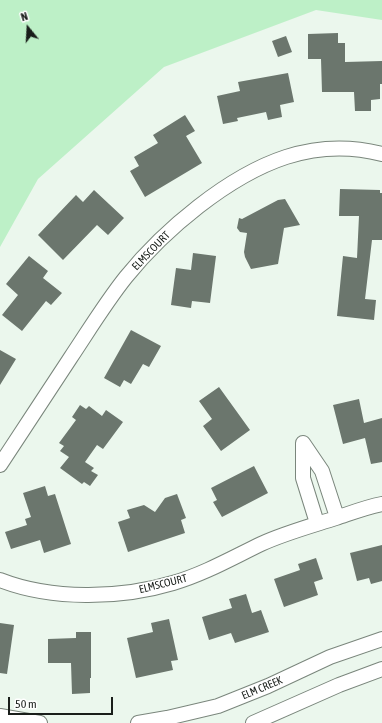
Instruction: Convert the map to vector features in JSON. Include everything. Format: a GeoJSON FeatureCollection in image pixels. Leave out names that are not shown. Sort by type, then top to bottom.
{"type":"FeatureCollection","features":[{"type":"Feature","properties":{"kind":"street","name":"ELMSCOURT"},"geometry":{"type":"LineString","coordinates":[[0,465],[99,314],[126,276],[158,242],[192,212],[229,185],[253,171],[288,156],[337,148],[355,149],[382,154]]}},
{"type":"Feature","properties":{"kind":"street"},"geometry":{"type":"LineString","coordinates":[[317,523],[303,478],[303,443],[322,471],[337,517]]}},
{"type":"Feature","properties":{"kind":"street","name":"ELMSCOURT"},"geometry":{"type":"LineString","coordinates":[[0,580],[49,592],[81,595],[112,594],[143,590],[172,583],[203,572],[281,536],[317,523],[364,508],[382,504]]}},
{"type":"Feature","properties":{"kind":"street","name":"ELM CREEK"},"geometry":{"type":"LineString","coordinates":[[138,723],[218,706],[268,686],[330,657],[382,639]]}},
{"type":"Feature","properties":{"kind":"street"},"geometry":{"type":"LineString","coordinates":[[252,723],[339,685],[382,669]]}},
{"type":"Feature","properties":{"kind":"street"},"geometry":{"type":"LineString","coordinates":[[0,716],[40,723]]}},
{"type":"Feature","properties":{"kind":"green space"},"geometry":{"type":"Polygon","coordinates":[[[0,0],[382,0],[382,20],[316,10],[164,67],[38,179],[0,247],[0,0]]]}},
{"type":"Feature","properties":{"kind":"building"},"geometry":{"type":"Polygon","coordinates":[[[338,33],[338,43],[345,43],[345,62],[382,61],[382,84],[380,84],[380,99],[371,100],[371,111],[355,111],[354,92],[322,92],[321,59],[308,59],[308,34],[338,33]]]}},
{"type":"Feature","properties":{"kind":"building"},"geometry":{"type":"Polygon","coordinates":[[[286,36],[292,52],[278,57],[272,41],[286,36]]]}},
{"type":"Feature","properties":{"kind":"building"},"geometry":{"type":"Polygon","coordinates":[[[288,73],[294,102],[280,105],[282,117],[268,120],[266,112],[237,118],[238,121],[223,124],[217,96],[240,91],[238,82],[288,73]]]}},
{"type":"Feature","properties":{"kind":"building"},"geometry":{"type":"Polygon","coordinates":[[[185,115],[195,131],[186,136],[202,163],[145,197],[130,171],[139,166],[134,157],[158,143],[153,135],[185,115]]]}},
{"type":"Feature","properties":{"kind":"building"},"geometry":{"type":"Polygon","coordinates":[[[340,189],[380,190],[380,193],[382,193],[382,240],[372,240],[365,299],[376,300],[374,320],[337,316],[343,256],[357,258],[359,216],[339,216],[340,189]]]}},
{"type":"Feature","properties":{"kind":"building"},"geometry":{"type":"Polygon","coordinates":[[[94,190],[124,218],[108,235],[97,225],[63,260],[38,235],[76,195],[83,202],[94,190]]]}},
{"type":"Feature","properties":{"kind":"building"},"geometry":{"type":"Polygon","coordinates":[[[285,199],[300,225],[284,228],[278,264],[251,269],[244,252],[247,233],[240,232],[237,228],[239,218],[242,219],[278,200],[285,199]]]}},
{"type":"Feature","properties":{"kind":"building"},"geometry":{"type":"Polygon","coordinates":[[[193,253],[216,256],[210,303],[192,301],[191,308],[171,305],[176,268],[191,270],[193,253]]]}},
{"type":"Feature","properties":{"kind":"building"},"geometry":{"type":"Polygon","coordinates":[[[29,256],[48,271],[43,278],[62,293],[51,305],[46,301],[22,331],[2,315],[18,295],[6,284],[29,256]]]}},
{"type":"Feature","properties":{"kind":"building"},"geometry":{"type":"Polygon","coordinates":[[[131,330],[161,346],[149,367],[143,364],[131,384],[124,380],[120,387],[104,378],[131,330]]]}},
{"type":"Feature","properties":{"kind":"building"},"geometry":{"type":"Polygon","coordinates":[[[0,350],[16,359],[0,385],[0,350]]]}},
{"type":"Feature","properties":{"kind":"building"},"geometry":{"type":"Polygon","coordinates":[[[219,387],[250,430],[221,451],[203,426],[212,419],[199,401],[219,387]]]}},
{"type":"Feature","properties":{"kind":"building"},"geometry":{"type":"Polygon","coordinates":[[[359,399],[364,423],[382,418],[382,462],[371,464],[365,438],[343,444],[333,405],[359,399]]]}},
{"type":"Feature","properties":{"kind":"building"},"geometry":{"type":"Polygon","coordinates":[[[80,405],[86,409],[89,406],[102,416],[106,410],[123,422],[103,449],[97,445],[85,462],[94,468],[91,471],[98,475],[90,486],[84,482],[82,484],[60,468],[69,457],[60,451],[64,446],[59,443],[76,420],[72,417],[80,405]]]}},
{"type":"Feature","properties":{"kind":"building"},"geometry":{"type":"Polygon","coordinates":[[[254,466],[268,493],[222,517],[213,502],[217,500],[211,488],[254,466]]]}},
{"type":"Feature","properties":{"kind":"building"},"geometry":{"type":"Polygon","coordinates":[[[45,486],[48,496],[55,494],[71,544],[44,553],[40,540],[11,549],[5,532],[27,525],[25,519],[31,517],[23,493],[45,486]]]}},
{"type":"Feature","properties":{"kind":"building"},"geometry":{"type":"Polygon","coordinates":[[[177,494],[186,518],[181,520],[185,533],[128,552],[118,522],[130,518],[127,510],[144,505],[155,512],[165,498],[177,494]]]}},
{"type":"Feature","properties":{"kind":"building"},"geometry":{"type":"Polygon","coordinates":[[[382,545],[382,581],[371,584],[369,578],[357,581],[350,553],[382,545]]]}},
{"type":"Feature","properties":{"kind":"building"},"geometry":{"type":"Polygon","coordinates":[[[316,558],[323,579],[314,582],[318,595],[284,607],[274,579],[300,570],[298,564],[316,558]]]}},
{"type":"Feature","properties":{"kind":"building"},"geometry":{"type":"Polygon","coordinates":[[[246,594],[252,613],[261,610],[269,632],[235,643],[231,633],[209,640],[202,617],[232,608],[229,599],[246,594]]]}},
{"type":"Feature","properties":{"kind":"building"},"geometry":{"type":"Polygon","coordinates":[[[169,619],[178,660],[171,661],[173,670],[136,678],[127,638],[153,632],[151,623],[169,619]]]}},
{"type":"Feature","properties":{"kind":"building"},"geometry":{"type":"Polygon","coordinates":[[[0,623],[14,625],[7,674],[0,673],[0,623]]]}},
{"type":"Feature","properties":{"kind":"building"},"geometry":{"type":"Polygon","coordinates":[[[76,632],[91,632],[90,693],[72,694],[71,663],[48,663],[48,639],[76,638],[76,632]]]}}]}
